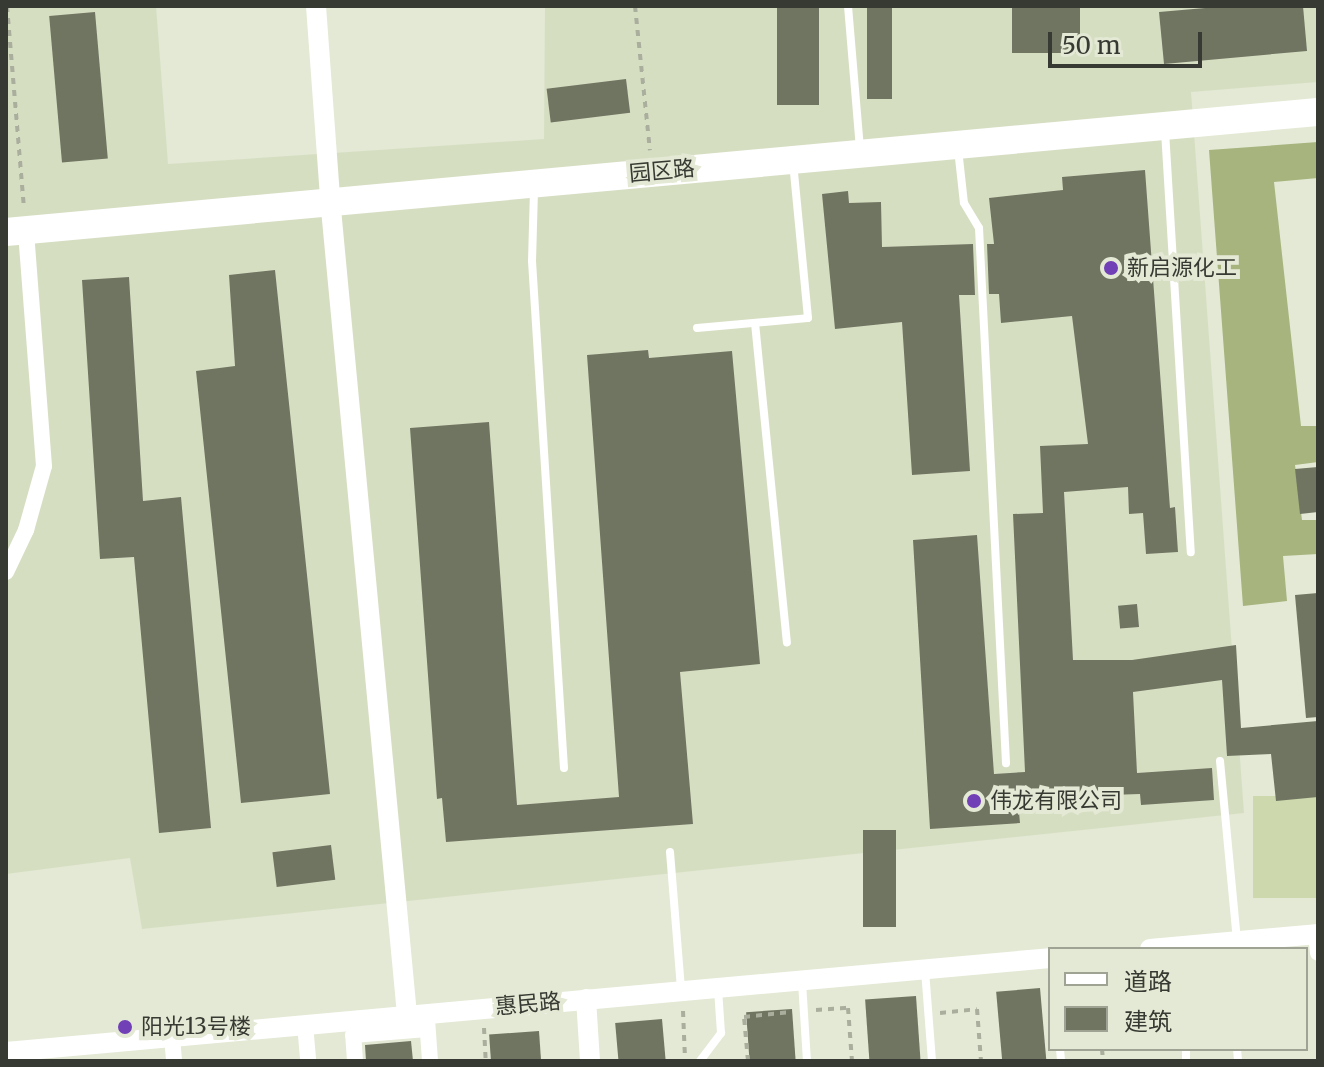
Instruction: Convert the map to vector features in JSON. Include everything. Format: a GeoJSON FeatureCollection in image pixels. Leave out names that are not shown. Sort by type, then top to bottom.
{"type":"FeatureCollection","features":[{"type":"Feature","properties":{"kind":"highway","name":"园区路"},"geometry":{"type":"LineString","coordinates":[[16,231],[1318,112]]}},
{"type":"Feature","properties":{"kind":"street"},"geometry":{"type":"LineString","coordinates":[[316,6],[330,201],[420,1019],[430,1061]]}},
{"type":"Feature","properties":{"kind":"street"},"geometry":{"type":"LineString","coordinates":[[6,572],[26,530],[44,466],[16,231]]}},
{"type":"Feature","properties":{"kind":"street"},"geometry":{"type":"LineString","coordinates":[[1188,947],[1237,942],[1315,945]]}},
{"type":"Feature","properties":{"kind":"street","name":"惠民路"},"geometry":{"type":"LineString","coordinates":[[6,1052],[94,1052],[172,1037],[305,1024],[420,1019],[586,999],[682,997],[718,987],[1048,958]]}},
{"type":"Feature","properties":{"kind":"street"},"geometry":{"type":"LineString","coordinates":[[586,999],[590,1061]]}},
{"type":"Feature","properties":{"kind":"street"},"geometry":{"type":"LineString","coordinates":[[355,1061],[353,1035],[420,1019]]}},
{"type":"Feature","properties":{"kind":"street"},"geometry":{"type":"LineString","coordinates":[[305,1024],[308,1061]]}},
{"type":"Feature","properties":{"kind":"street"},"geometry":{"type":"LineString","coordinates":[[172,1037],[174,1061]]}},
{"type":"Feature","properties":{"kind":"lane"},"geometry":{"type":"LineString","coordinates":[[848,6],[861,153]]}},
{"type":"Feature","properties":{"kind":"lane"},"geometry":{"type":"LineString","coordinates":[[1165,126],[1191,552]]}},
{"type":"Feature","properties":{"kind":"lane"},"geometry":{"type":"LineString","coordinates":[[957,144],[964,203],[979,228],[1006,763]]}},
{"type":"Feature","properties":{"kind":"lane"},"geometry":{"type":"LineString","coordinates":[[697,328],[808,318],[793,160]]}},
{"type":"Feature","properties":{"kind":"lane"},"geometry":{"type":"LineString","coordinates":[[535,183],[532,261],[564,768]]}},
{"type":"Feature","properties":{"kind":"lane"},"geometry":{"type":"LineString","coordinates":[[755,323],[787,642]]}},
{"type":"Feature","properties":{"kind":"lane"},"geometry":{"type":"LineString","coordinates":[[1220,761],[1237,942]]}},
{"type":"Feature","properties":{"kind":"lane"},"geometry":{"type":"LineString","coordinates":[[670,852],[682,997]]}},
{"type":"Feature","properties":{"kind":"lane"},"geometry":{"type":"LineString","coordinates":[[925,969],[932,1061]]}},
{"type":"Feature","properties":{"kind":"lane"},"geometry":{"type":"LineString","coordinates":[[802,980],[807,1061]]}},
{"type":"Feature","properties":{"kind":"lane"},"geometry":{"type":"LineString","coordinates":[[700,1061],[721,1033],[718,987]]}},
{"type":"Feature","properties":{"kind":"path"},"geometry":{"type":"LineString","coordinates":[[7,6],[16,231]]}},
{"type":"Feature","properties":{"kind":"path"},"geometry":{"type":"LineString","coordinates":[[635,6],[653,172]]}},
{"type":"Feature","properties":{"kind":"path"},"geometry":{"type":"LineString","coordinates":[[682,997],[685,1061]]}},
{"type":"Feature","properties":{"kind":"path"},"geometry":{"type":"LineString","coordinates":[[928,1014],[977,1009],[981,1061]]}},
{"type":"Feature","properties":{"kind":"path"},"geometry":{"type":"LineString","coordinates":[[486,1061],[483,1028],[498,1027]]}},
{"type":"Feature","properties":{"kind":"shaded area"},"geometry":{"type":"Polygon","coordinates":[[[6,6],[156,6],[168,164],[544,139],[545,6],[1318,6],[1318,82],[1191,92],[1244,813],[142,929],[130,858],[6,874],[6,6]]]}},
{"type":"Feature","properties":{"kind":"shaded area"},"geometry":{"type":"Polygon","coordinates":[[[1253,796],[1318,796],[1318,898],[1253,898],[1253,796]]]}},
{"type":"Feature","properties":{"kind":"green space"},"geometry":{"type":"Polygon","coordinates":[[[1318,142],[1318,178],[1274,182],[1301,426],[1318,426],[1318,462],[1295,465],[1302,520],[1318,520],[1318,554],[1283,556],[1287,601],[1243,606],[1209,150],[1318,142]]]}},
{"type":"Feature","properties":{"kind":"building"},"geometry":{"type":"Polygon","coordinates":[[[777,6],[819,6],[819,105],[777,105],[777,6]]]}},
{"type":"Feature","properties":{"kind":"building"},"geometry":{"type":"Polygon","coordinates":[[[867,6],[892,6],[892,99],[867,99],[867,6]]]}},
{"type":"Feature","properties":{"kind":"building"},"geometry":{"type":"Polygon","coordinates":[[[1012,6],[1080,6],[1080,53],[1012,53],[1012,6]]]}},
{"type":"Feature","properties":{"kind":"building"},"geometry":{"type":"Polygon","coordinates":[[[1228,6],[1303,6],[1307,51],[1164,64],[1159,12],[1228,6]]]}},
{"type":"Feature","properties":{"kind":"building"},"geometry":{"type":"Polygon","coordinates":[[[95,12],[108,158],[62,162],[49,16],[95,12]]]}},
{"type":"Feature","properties":{"kind":"building"},"geometry":{"type":"Polygon","coordinates":[[[626,79],[630,113],[551,122],[547,89],[626,79]]]}},
{"type":"Feature","properties":{"kind":"building"},"geometry":{"type":"Polygon","coordinates":[[[1145,170],[1170,508],[1175,507],[1178,552],[1146,554],[1143,513],[1129,514],[1128,487],[1064,492],[1073,660],[1132,660],[1236,645],[1241,728],[1318,721],[1318,797],[1276,801],[1271,754],[1227,756],[1222,680],[1133,692],[1137,773],[1212,768],[1214,800],[1141,805],[1140,794],[1080,796],[1081,808],[1019,812],[1020,823],[930,829],[913,540],[977,535],[994,774],[1025,772],[1013,514],[1043,513],[1040,446],[1088,444],[1072,316],[1001,323],[999,294],[989,294],[987,244],[994,244],[989,198],[1063,190],[1062,177],[1145,170]]]}},
{"type":"Feature","properties":{"kind":"building"},"geometry":{"type":"Polygon","coordinates":[[[848,191],[849,203],[881,202],[882,247],[973,244],[975,295],[959,295],[970,471],[912,475],[902,322],[835,329],[822,194],[848,191]]]}},
{"type":"Feature","properties":{"kind":"building"},"geometry":{"type":"Polygon","coordinates":[[[275,270],[330,794],[241,803],[196,371],[235,366],[229,275],[275,270]]]}},
{"type":"Feature","properties":{"kind":"building"},"geometry":{"type":"Polygon","coordinates":[[[129,277],[143,501],[181,497],[211,828],[159,833],[134,557],[100,559],[82,280],[129,277]]]}},
{"type":"Feature","properties":{"kind":"building"},"geometry":{"type":"Polygon","coordinates":[[[648,350],[649,358],[732,351],[760,664],[680,672],[693,824],[446,842],[442,798],[437,799],[410,428],[489,422],[517,805],[619,797],[587,355],[648,350]]]}},
{"type":"Feature","properties":{"kind":"building"},"geometry":{"type":"Polygon","coordinates":[[[1318,467],[1318,512],[1300,514],[1295,469],[1318,467]]]}},
{"type":"Feature","properties":{"kind":"building"},"geometry":{"type":"Polygon","coordinates":[[[1318,593],[1318,717],[1306,718],[1295,595],[1318,593]]]}},
{"type":"Feature","properties":{"kind":"building"},"geometry":{"type":"Polygon","coordinates":[[[1137,604],[1139,627],[1120,629],[1118,606],[1137,604]]]}},
{"type":"Feature","properties":{"kind":"building"},"geometry":{"type":"Polygon","coordinates":[[[863,830],[896,830],[896,927],[863,927],[863,830]]]}},
{"type":"Feature","properties":{"kind":"building"},"geometry":{"type":"Polygon","coordinates":[[[331,845],[335,880],[277,887],[272,852],[331,845]]]}},
{"type":"Feature","properties":{"kind":"building"},"geometry":{"type":"Polygon","coordinates":[[[1040,988],[1046,1061],[1002,1061],[996,992],[1040,988]]]}},
{"type":"Feature","properties":{"kind":"building"},"geometry":{"type":"Polygon","coordinates":[[[916,996],[921,1061],[869,1061],[865,1000],[916,996]]]}},
{"type":"Feature","properties":{"kind":"building"},"geometry":{"type":"Polygon","coordinates":[[[792,1009],[796,1061],[750,1061],[746,1012],[792,1009]]]}},
{"type":"Feature","properties":{"kind":"building"},"geometry":{"type":"Polygon","coordinates":[[[662,1019],[666,1061],[618,1061],[615,1023],[662,1019]]]}},
{"type":"Feature","properties":{"kind":"building"},"geometry":{"type":"Polygon","coordinates":[[[539,1031],[541,1061],[491,1061],[489,1034],[539,1031]]]}},
{"type":"Feature","properties":{"kind":"building"},"geometry":{"type":"Polygon","coordinates":[[[411,1041],[413,1061],[366,1061],[365,1045],[411,1041]]]}},
{"type":"Feature","properties":{"kind":"place","name":"新启源化工"},"geometry":{"type":"Point","coordinates":[1111,268]}},
{"type":"Feature","properties":{"kind":"place","name":"伟龙有限公司"},"geometry":{"type":"Point","coordinates":[974,801]}},
{"type":"Feature","properties":{"kind":"place","name":"阳光13号楼"},"geometry":{"type":"Point","coordinates":[125,1027]}}]}
